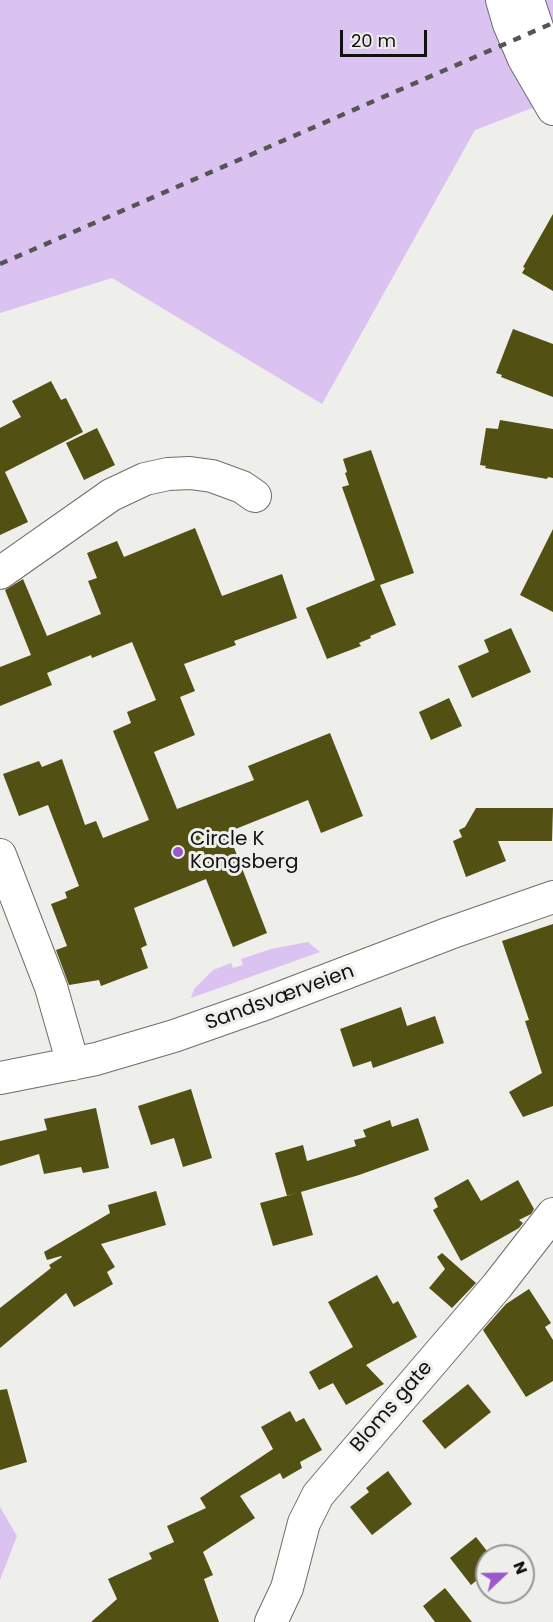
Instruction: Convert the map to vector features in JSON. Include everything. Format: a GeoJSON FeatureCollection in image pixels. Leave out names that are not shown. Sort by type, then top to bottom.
{"type":"FeatureCollection","features":[{"type":"Feature","properties":{"kind":"street"},"geometry":{"type":"LineString","coordinates":[[502,0],[509,24],[524,59],[553,109]]}},
{"type":"Feature","properties":{"kind":"street"},"geometry":{"type":"LineString","coordinates":[[528,0],[544,48],[553,64]]}},
{"type":"Feature","properties":{"kind":"street"},"geometry":{"type":"LineString","coordinates":[[0,573],[111,495],[145,479],[168,474],[190,473],[212,476],[242,487],[255,496]]}},
{"type":"Feature","properties":{"kind":"street"},"geometry":{"type":"LineString","coordinates":[[0,855],[51,987],[73,1064]]}},
{"type":"Feature","properties":{"kind":"street","name":"Sandsværveien"},"geometry":{"type":"LineString","coordinates":[[0,1078],[73,1064],[184,1033],[450,933],[553,897]]}},
{"type":"Feature","properties":{"kind":"street","name":"Bloms gate"},"geometry":{"type":"LineString","coordinates":[[271,1622],[287,1588],[304,1523],[318,1496],[497,1286],[553,1214]]}},
{"type":"Feature","properties":{"kind":"shaded area"},"geometry":{"type":"Polygon","coordinates":[[[0,0],[553,0],[553,100],[475,130],[322,404],[112,278],[0,313],[0,0]]]}},
{"type":"Feature","properties":{"kind":"shaded area"},"geometry":{"type":"Polygon","coordinates":[[[308,942],[320,952],[191,998],[194,989],[213,970],[231,963],[233,968],[243,965],[241,959],[271,949],[308,942]]]}},
{"type":"Feature","properties":{"kind":"shaded area"},"geometry":{"type":"Polygon","coordinates":[[[0,1507],[17,1536],[0,1580],[0,1507]]]}},
{"type":"Feature","properties":{"kind":"building"},"geometry":{"type":"Polygon","coordinates":[[[553,214],[553,291],[522,273],[525,268],[523,267],[553,214]]]}},
{"type":"Feature","properties":{"kind":"building"},"geometry":{"type":"Polygon","coordinates":[[[513,329],[553,344],[553,397],[496,373],[513,329]]]}},
{"type":"Feature","properties":{"kind":"building"},"geometry":{"type":"Polygon","coordinates":[[[51,381],[61,400],[66,398],[83,432],[5,472],[28,522],[0,535],[0,428],[21,417],[12,401],[51,381]]]}},
{"type":"Feature","properties":{"kind":"building"},"geometry":{"type":"Polygon","coordinates":[[[500,420],[553,429],[553,478],[548,477],[547,479],[485,468],[486,466],[480,465],[486,428],[498,429],[500,420]]]}},
{"type":"Feature","properties":{"kind":"building"},"geometry":{"type":"Polygon","coordinates":[[[97,428],[115,465],[84,480],[66,443],[97,428]]]}},
{"type":"Feature","properties":{"kind":"building"},"geometry":{"type":"Polygon","coordinates":[[[371,450],[414,573],[380,585],[396,625],[370,636],[371,638],[359,643],[361,646],[327,659],[306,608],[375,580],[342,487],[349,485],[343,459],[371,450]]]}},
{"type":"Feature","properties":{"kind":"building"},"geometry":{"type":"Polygon","coordinates":[[[195,528],[222,596],[282,574],[297,618],[234,641],[236,645],[184,664],[195,691],[180,697],[195,735],[154,752],[177,809],[254,780],[248,766],[330,733],[363,816],[321,833],[308,800],[228,832],[267,933],[233,947],[206,879],[134,908],[147,945],[141,948],[148,968],[101,986],[99,980],[69,985],[56,950],[67,946],[51,904],[67,898],[65,892],[79,886],[48,805],[19,816],[3,774],[39,761],[42,767],[62,759],[85,825],[96,821],[103,838],[149,820],[113,731],[131,723],[127,712],[156,700],[132,642],[92,658],[91,655],[47,673],[52,685],[0,706],[0,667],[31,655],[5,590],[23,579],[47,636],[101,614],[88,581],[97,578],[87,553],[117,541],[124,557],[195,528]]]}},
{"type":"Feature","properties":{"kind":"building"},"geometry":{"type":"Polygon","coordinates":[[[553,529],[553,612],[520,595],[553,529]]]}},
{"type":"Feature","properties":{"kind":"building"},"geometry":{"type":"Polygon","coordinates":[[[511,628],[531,672],[472,698],[458,666],[489,652],[484,640],[511,628]]]}},
{"type":"Feature","properties":{"kind":"building"},"geometry":{"type":"Polygon","coordinates":[[[449,698],[462,726],[431,740],[419,712],[449,698]]]}},
{"type":"Feature","properties":{"kind":"building"},"geometry":{"type":"Polygon","coordinates":[[[476,808],[553,808],[552,841],[498,841],[506,861],[466,877],[453,841],[462,837],[459,830],[465,827],[476,808]]]}},
{"type":"Feature","properties":{"kind":"building"},"geometry":{"type":"Polygon","coordinates":[[[553,924],[553,1106],[523,1117],[509,1092],[542,1073],[525,1021],[529,1020],[502,941],[553,924]]]}},
{"type":"Feature","properties":{"kind":"building"},"geometry":{"type":"Polygon","coordinates":[[[401,1007],[407,1026],[435,1016],[444,1043],[373,1068],[371,1061],[353,1067],[340,1029],[401,1007]]]}},
{"type":"Feature","properties":{"kind":"building"},"geometry":{"type":"Polygon","coordinates":[[[191,1089],[212,1158],[183,1167],[174,1138],[151,1145],[138,1106],[191,1089]]]}},
{"type":"Feature","properties":{"kind":"building"},"geometry":{"type":"Polygon","coordinates":[[[96,1108],[109,1168],[83,1173],[81,1167],[44,1174],[39,1154],[0,1166],[0,1141],[47,1130],[44,1119],[96,1108]]]}},
{"type":"Feature","properties":{"kind":"building"},"geometry":{"type":"Polygon","coordinates":[[[418,1118],[429,1150],[359,1175],[287,1196],[275,1153],[303,1145],[307,1161],[356,1146],[354,1140],[366,1137],[363,1130],[390,1120],[392,1127],[418,1118]]]}},
{"type":"Feature","properties":{"kind":"building"},"geometry":{"type":"Polygon","coordinates":[[[468,1179],[481,1201],[518,1180],[534,1209],[531,1214],[519,1220],[523,1223],[519,1228],[461,1261],[433,1210],[438,1207],[434,1198],[468,1179]]]}},
{"type":"Feature","properties":{"kind":"building"},"geometry":{"type":"Polygon","coordinates":[[[156,1191],[166,1225],[101,1244],[115,1267],[107,1272],[113,1284],[74,1307],[66,1293],[0,1348],[0,1308],[51,1268],[49,1265],[62,1257],[47,1260],[44,1252],[110,1213],[108,1205],[156,1191]]]}},
{"type":"Feature","properties":{"kind":"building"},"geometry":{"type":"Polygon","coordinates":[[[301,1192],[313,1235],[273,1246],[260,1203],[301,1192]]]}},
{"type":"Feature","properties":{"kind":"building"},"geometry":{"type":"Polygon","coordinates":[[[442,1253],[476,1283],[452,1308],[429,1288],[445,1269],[437,1257],[442,1253]]]}},
{"type":"Feature","properties":{"kind":"building"},"geometry":{"type":"Polygon","coordinates":[[[377,1275],[393,1304],[398,1301],[417,1337],[366,1365],[384,1384],[346,1405],[333,1383],[319,1390],[309,1372],[353,1347],[328,1302],[377,1275]]]}},
{"type":"Feature","properties":{"kind":"building"},"geometry":{"type":"Polygon","coordinates":[[[529,1289],[551,1323],[545,1327],[553,1340],[553,1381],[526,1397],[483,1330],[506,1304],[529,1289]]]}},
{"type":"Feature","properties":{"kind":"building"},"geometry":{"type":"Polygon","coordinates":[[[468,1384],[491,1412],[445,1449],[422,1421],[468,1384]]]}},
{"type":"Feature","properties":{"kind":"building"},"geometry":{"type":"Polygon","coordinates":[[[7,1389],[27,1462],[0,1470],[0,1390],[7,1389]]]}},
{"type":"Feature","properties":{"kind":"building"},"geometry":{"type":"Polygon","coordinates":[[[290,1411],[296,1422],[304,1418],[322,1450],[300,1462],[302,1468],[283,1479],[280,1473],[240,1496],[255,1518],[203,1552],[213,1575],[204,1579],[219,1622],[91,1622],[117,1599],[108,1579],[152,1559],[149,1553],[174,1542],[167,1526],[206,1508],[200,1498],[273,1449],[261,1427],[290,1411]]]}},
{"type":"Feature","properties":{"kind":"building"},"geometry":{"type":"Polygon","coordinates":[[[388,1471],[412,1504],[372,1535],[350,1507],[369,1492],[366,1488],[388,1471]]]}},
{"type":"Feature","properties":{"kind":"building"},"geometry":{"type":"Polygon","coordinates":[[[476,1537],[482,1544],[475,1544],[475,1582],[471,1585],[450,1558],[476,1537]]]}},
{"type":"Feature","properties":{"kind":"building"},"geometry":{"type":"Polygon","coordinates":[[[445,1588],[472,1622],[435,1622],[423,1606],[445,1588]]]}},
{"type":"Feature","properties":{"kind":"railway"},"geometry":{"type":"LineString","coordinates":[[0,264],[553,23]]}},
{"type":"Feature","properties":{"kind":"place","name":"Circle K Kongsberg"},"geometry":{"type":"Point","coordinates":[178,852]}}]}
